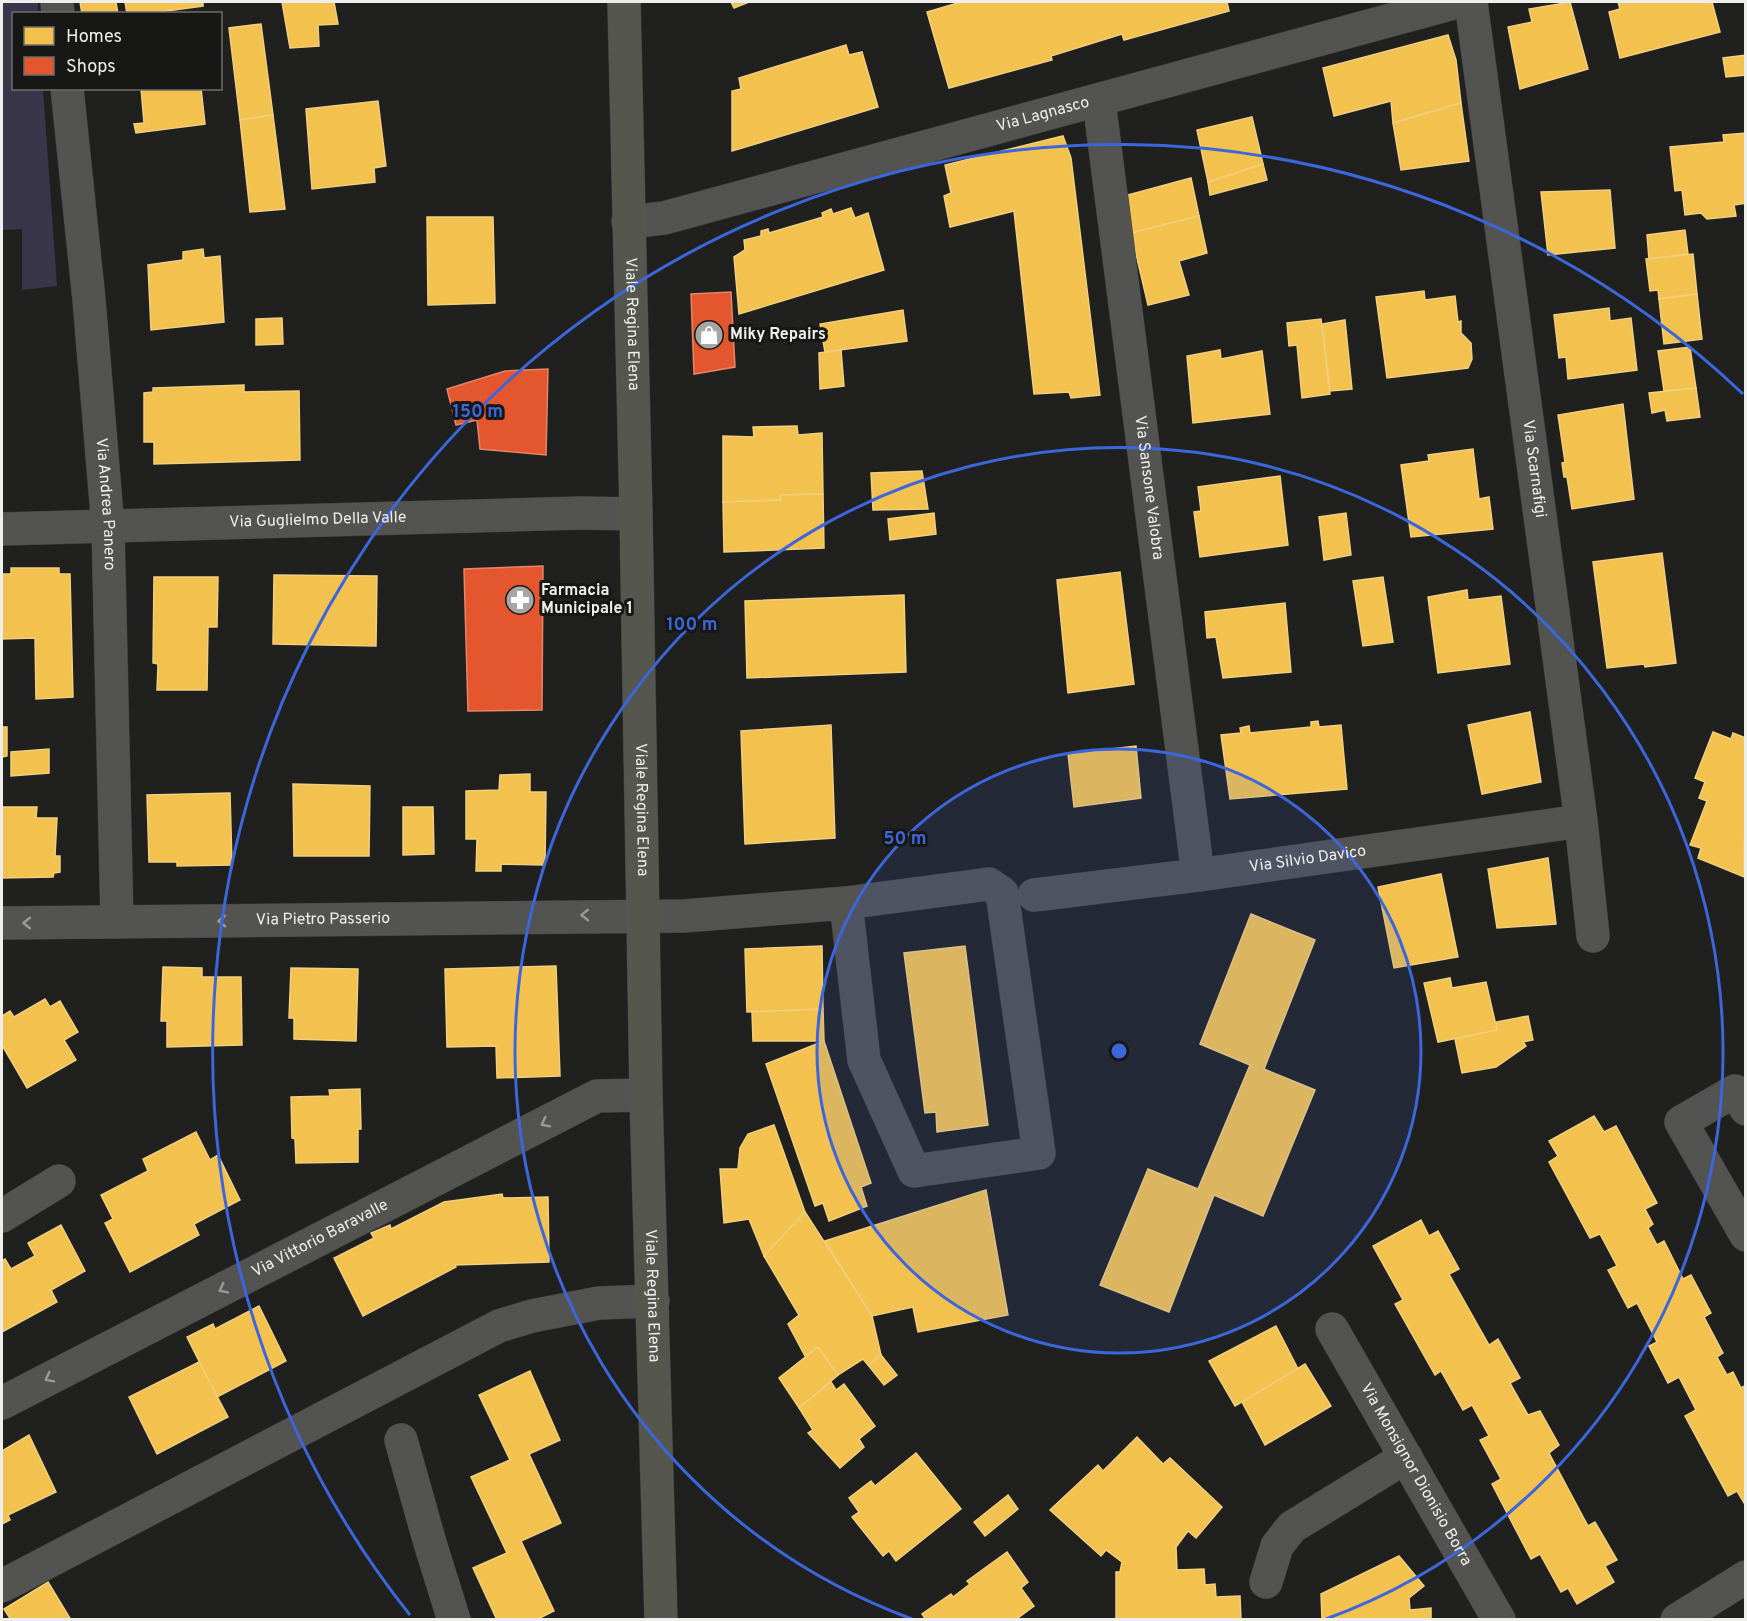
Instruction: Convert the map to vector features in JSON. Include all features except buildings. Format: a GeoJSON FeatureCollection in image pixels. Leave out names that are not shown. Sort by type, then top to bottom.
{"type":"FeatureCollection","features":[{"type":"Feature","properties":{"kind":"main road","name":"Viale Regina Elena"},"geometry":{"type":"LineString","coordinates":[[624,2],[646,1095],[661,1620]]}},
{"type":"Feature","properties":{"kind":"street","name":"Via Lagnasco"},"geometry":{"type":"LineString","coordinates":[[628,222],[664,218],[1457,2]]}},
{"type":"Feature","properties":{"kind":"street","name":"Via Scarnafigi"},"geometry":{"type":"LineString","coordinates":[[1471,2],[1581,821],[1593,936]]}},
{"type":"Feature","properties":{"kind":"street","name":"Via Andrea Panero"},"geometry":{"type":"LineString","coordinates":[[67,90],[108,526],[117,922]]}},
{"type":"Feature","properties":{"kind":"street","name":"Via Sansone Valobra"},"geometry":{"type":"LineString","coordinates":[[1099,100],[1198,875]]}},
{"type":"Feature","properties":{"kind":"street","name":"Via Guglielmo Della Valle"},"geometry":{"type":"LineString","coordinates":[[2,529],[581,513],[636,514]]}},
{"type":"Feature","properties":{"kind":"street","name":"Via Silvio Davico"},"geometry":{"type":"LineString","coordinates":[[1034,895],[1198,875],[1581,821]]}},
{"type":"Feature","properties":{"kind":"street","name":"Via Pietro Passerio"},"geometry":{"type":"LineString","coordinates":[[2,923],[684,916],[846,903],[989,884],[1002,893],[1040,1153],[914,1171],[864,1059],[846,903]]}},
{"type":"Feature","properties":{"kind":"street"},"geometry":{"type":"LineString","coordinates":[[1746,1109],[1735,1091],[1682,1122],[1746,1235]]}},
{"type":"Feature","properties":{"kind":"street","name":"Via Vittorio Baravalle"},"geometry":{"type":"LineString","coordinates":[[2,1403],[597,1096],[646,1095]]}},
{"type":"Feature","properties":{"kind":"street"},"geometry":{"type":"LineString","coordinates":[[2,1216],[59,1181]]}},
{"type":"Feature","properties":{"kind":"street"},"geometry":{"type":"LineString","coordinates":[[2,1586],[499,1326],[532,1316],[599,1302],[653,1301]]}},
{"type":"Feature","properties":{"kind":"street","name":"Via Monsignor Dionisio Borra"},"geometry":{"type":"LineString","coordinates":[[1332,1329],[1499,1620]]}},
{"type":"Feature","properties":{"kind":"street"},"geometry":{"type":"LineString","coordinates":[[401,1440],[429,1543],[454,1620]]}},
{"type":"Feature","properties":{"kind":"street"},"geometry":{"type":"LineString","coordinates":[[1266,1582],[1277,1546],[1292,1527],[1406,1457]]}},
{"type":"Feature","properties":{"kind":"street"},"geometry":{"type":"LineString","coordinates":[[1677,1620],[1746,1577]]}},
{"type":"Feature","properties":{"kind":"shaded area"},"geometry":{"type":"Polygon","coordinates":[[[2,2],[38,2],[38,12],[12,12],[12,90],[43,90],[57,286],[22,290],[22,229],[2,230],[2,2]]]}},
{"type":"Feature","properties":{"kind":"place","name":"Miky Repairs"},"geometry":{"type":"Point","coordinates":[709,335]}},
{"type":"Feature","properties":{"kind":"place","name":"Farmacia Municipale 1"},"geometry":{"type":"Point","coordinates":[520,600]}}]}
